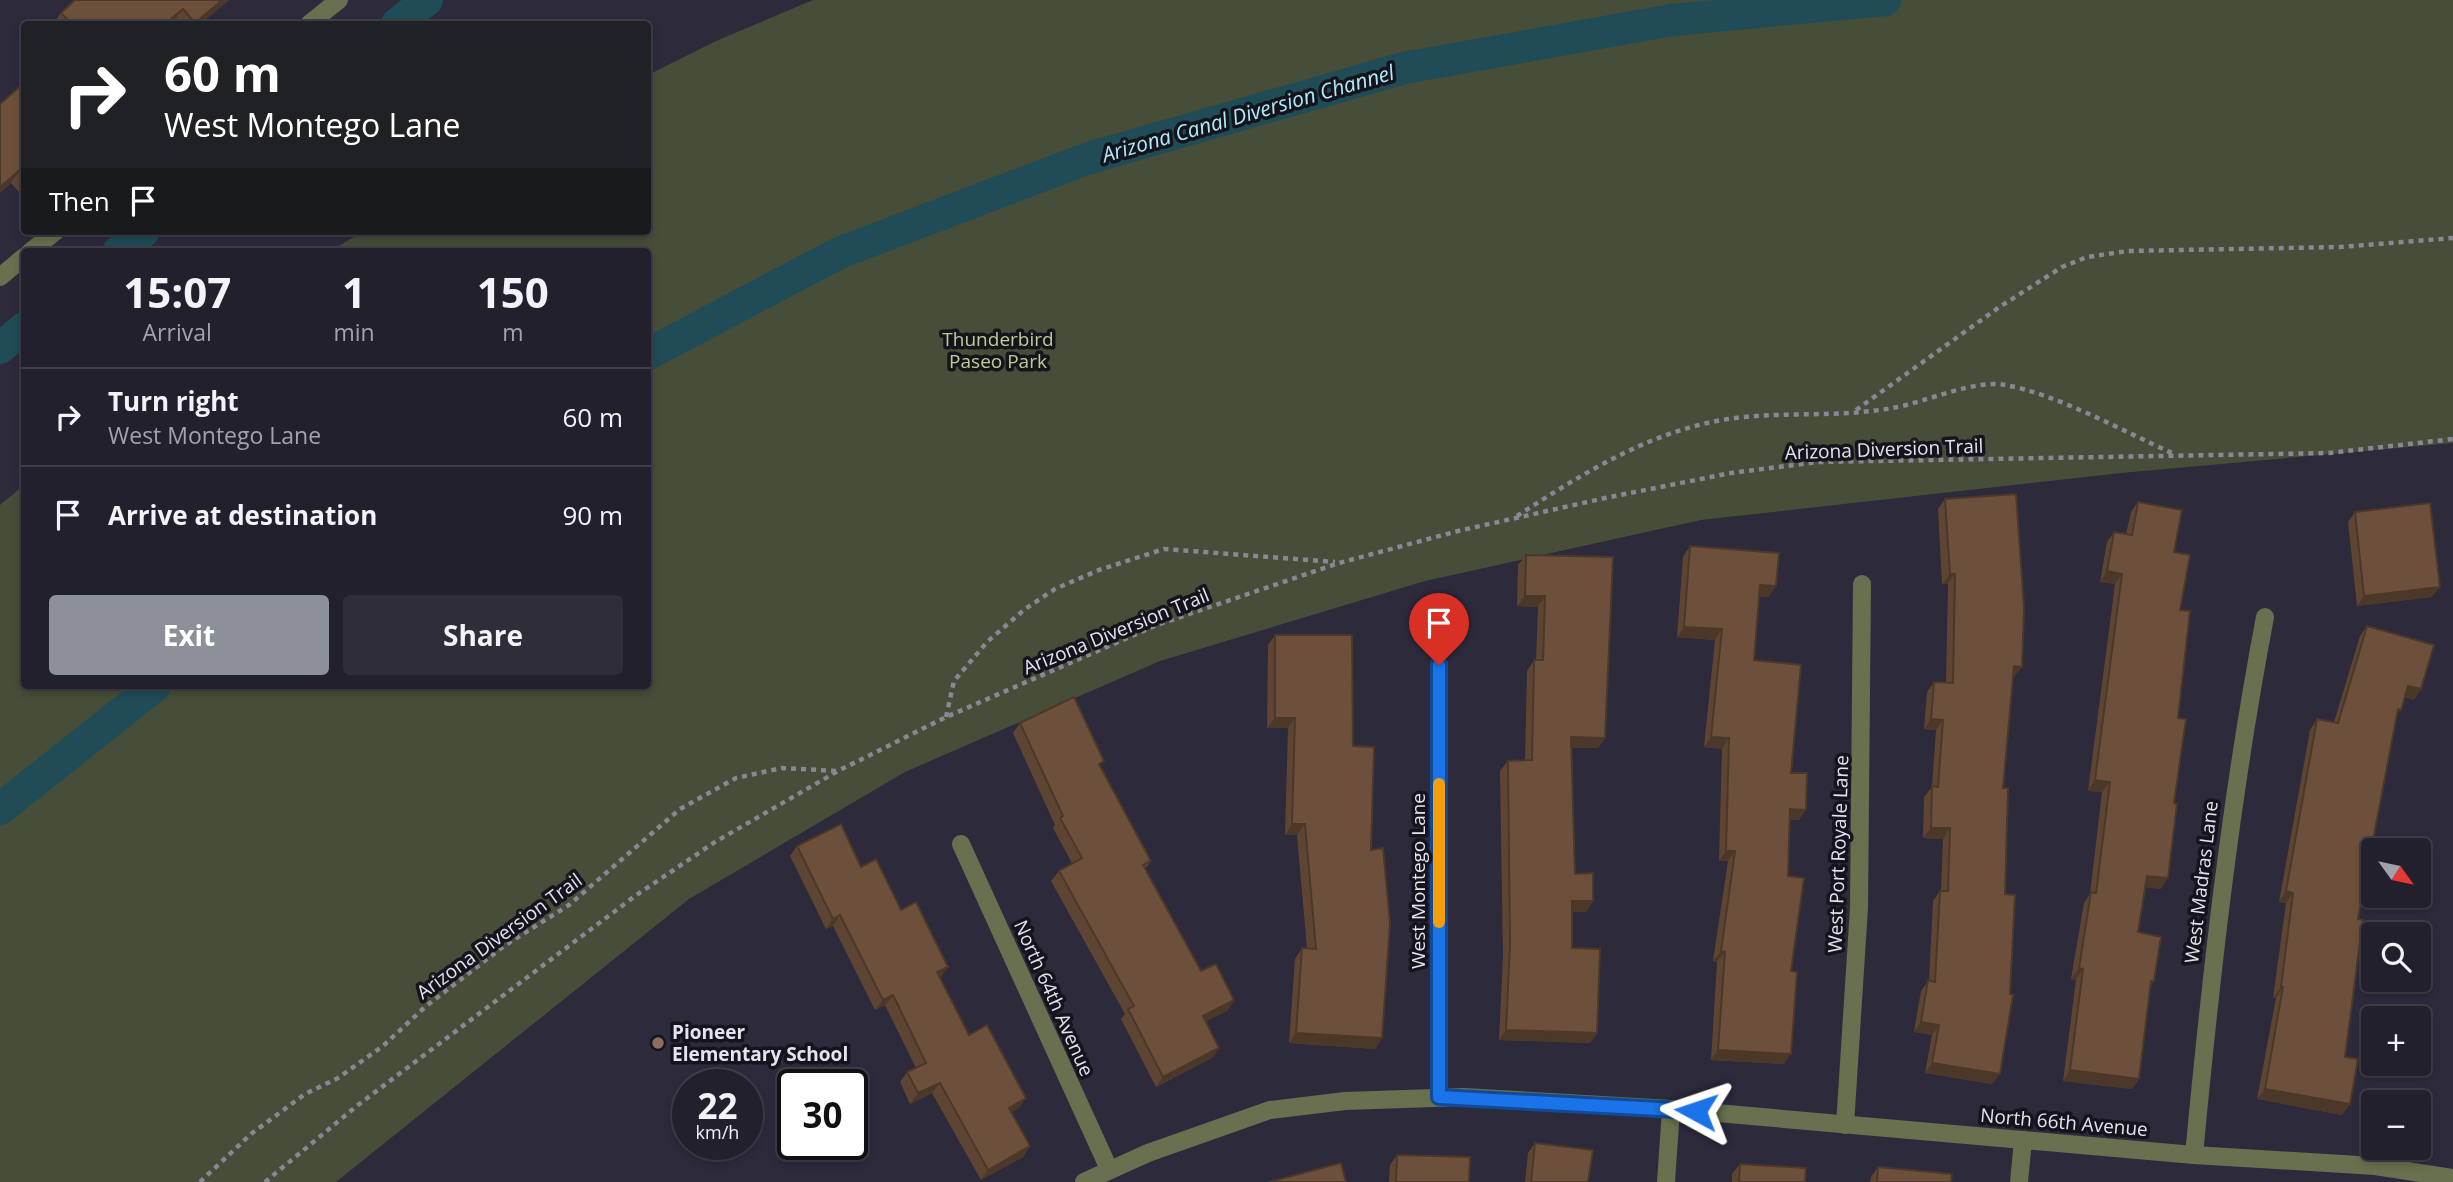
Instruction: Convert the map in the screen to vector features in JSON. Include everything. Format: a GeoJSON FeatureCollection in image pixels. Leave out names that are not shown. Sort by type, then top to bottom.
{"type":"FeatureCollection","features":[{"type":"Feature","properties":{"kind":"street"},"geometry":{"type":"LineString","coordinates":[[313,21],[339,0]]}},
{"type":"Feature","properties":{"kind":"street"},"geometry":{"type":"LineString","coordinates":[[35,248],[51,235]]}},
{"type":"Feature","properties":{"kind":"street"},"geometry":{"type":"LineString","coordinates":[[0,276],[21,259]]}},
{"type":"Feature","properties":{"kind":"street","name":"West Port Royale Lane"},"geometry":{"type":"LineString","coordinates":[[1845,1125],[1859,908],[1861,584]]}},
{"type":"Feature","properties":{"kind":"street","name":"West Madras Lane"},"geometry":{"type":"LineString","coordinates":[[2194,1155],[2219,899],[2234,789],[2265,617]]}},
{"type":"Feature","properties":{"kind":"street","name":"West Montego Lane"},"geometry":{"type":"LineString","coordinates":[[1439,665],[1439,1097]]}},
{"type":"Feature","properties":{"kind":"street","name":"North 64th Avenue"},"geometry":{"type":"LineString","coordinates":[[961,844],[1110,1169]]}},
{"type":"Feature","properties":{"kind":"street","name":"North 66th Avenue"},"geometry":{"type":"LineString","coordinates":[[1084,1182],[1202,1132],[1270,1110],[1345,1101],[1439,1097],[1671,1109],[2023,1139],[2374,1174],[2453,1178]]}},
{"type":"Feature","properties":{"kind":"street"},"geometry":{"type":"LineString","coordinates":[[1666,1182],[1671,1109]]}},
{"type":"Feature","properties":{"kind":"street"},"geometry":{"type":"LineString","coordinates":[[2019,1182],[2023,1139]]}},
{"type":"Feature","properties":{"kind":"path","name":"Arizona Diversion Trail"},"geometry":{"type":"LineString","coordinates":[[1856,411],[1998,308],[2062,267],[2087,257],[2128,251],[2340,247],[2453,238]]}},
{"type":"Feature","properties":{"kind":"path","name":"Arizona Diversion Trail"},"geometry":{"type":"LineString","coordinates":[[1513,518],[1593,467],[1655,440],[1727,419],[1889,409],[1979,387],[2004,384],[2046,398],[2176,454]]}},
{"type":"Feature","properties":{"kind":"path","name":"Arizona Diversion Trail"},"geometry":{"type":"LineString","coordinates":[[265,1182],[358,1105],[635,896],[715,842],[838,771],[946,718],[1157,625],[1339,563],[1513,518],[1731,473],[1818,462],[2329,453],[2453,439]]}},
{"type":"Feature","properties":{"kind":"path","name":"Arizona Diversion Trail"},"geometry":{"type":"LineString","coordinates":[[946,718],[954,681],[987,642],[1025,609],[1055,589],[1099,570],[1164,549],[1339,563]]}},
{"type":"Feature","properties":{"kind":"path","name":"Arizona Diversion Trail"},"geometry":{"type":"LineString","coordinates":[[200,1182],[262,1126],[305,1094],[338,1078],[383,1046],[425,1007],[504,946],[569,905],[680,809],[736,778],[782,768],[838,771]]}},
{"type":"Feature","properties":{"kind":"green space","name":"Thunderbird Paseo Park"},"geometry":{"type":"Polygon","coordinates":[[[813,0],[2453,0],[2453,443],[2121,473],[1701,520],[1425,581],[1160,661],[905,772],[689,899],[336,1182],[0,1182],[0,505],[21,488],[21,689],[651,689],[651,248],[336,248],[357,235],[651,235],[651,74],[716,41],[813,0]]]}},
{"type":"Feature","properties":{"kind":"building"},"geometry":{"type":"Polygon","coordinates":[[[75,0],[222,0],[197,21],[193,21],[183,9],[169,21],[69,21],[61,13],[75,0]]]}},
{"type":"Feature","properties":{"kind":"building"},"geometry":{"type":"Polygon","coordinates":[[[21,86],[21,169],[0,187],[0,104],[21,86]]]}},
{"type":"Feature","properties":{"kind":"building"},"geometry":{"type":"Polygon","coordinates":[[[2016,494],[2024,607],[2022,667],[2014,666],[2003,788],[2008,788],[2005,894],[2015,895],[2010,994],[2013,995],[2000,1074],[1932,1063],[1939,1025],[1921,1022],[1928,980],[1935,982],[1940,891],[1948,891],[1950,828],[1931,828],[1932,786],[1938,787],[1943,720],[1931,719],[1934,682],[1953,683],[1955,574],[1950,574],[1945,499],[2016,494]]]}},
{"type":"Feature","properties":{"kind":"building"},"geometry":{"type":"Polygon","coordinates":[[[2138,502],[2182,510],[2174,552],[2190,555],[2180,610],[2190,611],[2178,718],[2186,719],[2174,803],[2177,804],[2168,878],[2147,876],[2138,932],[2161,937],[2154,981],[2151,981],[2139,1079],[2070,1070],[2083,969],[2079,968],[2091,892],[2096,893],[2110,782],[2095,780],[2122,574],[2107,571],[2114,532],[2132,535],[2138,502]]]}},
{"type":"Feature","properties":{"kind":"building"},"geometry":{"type":"Polygon","coordinates":[[[2430,503],[2440,587],[2364,596],[2355,512],[2430,503]]]}},
{"type":"Feature","properties":{"kind":"building"},"geometry":{"type":"Polygon","coordinates":[[[1690,546],[1779,553],[1776,586],[1760,585],[1754,660],[1801,665],[1791,773],[1807,773],[1806,810],[1790,809],[1788,876],[1804,878],[1791,971],[1797,972],[1791,1054],[1718,1050],[1725,952],[1721,951],[1735,851],[1726,851],[1729,738],[1711,737],[1722,629],[1684,627],[1690,546]]]}},
{"type":"Feature","properties":{"kind":"building"},"geometry":{"type":"Polygon","coordinates":[[[1526,555],[1613,557],[1605,738],[1571,737],[1575,874],[1593,873],[1593,901],[1572,901],[1572,948],[1600,949],[1597,1033],[1506,1030],[1510,945],[1508,761],[1532,760],[1534,660],[1543,660],[1545,596],[1525,596],[1526,555]]]}},
{"type":"Feature","properties":{"kind":"building"},"geometry":{"type":"Polygon","coordinates":[[[2367,626],[2434,645],[2421,689],[2408,686],[2401,710],[2398,709],[2373,838],[2361,838],[2361,903],[2358,919],[2363,920],[2345,1057],[2358,1059],[2350,1104],[2265,1089],[2283,987],[2293,893],[2286,891],[2317,719],[2338,723],[2367,626]]]}},
{"type":"Feature","properties":{"kind":"building"},"geometry":{"type":"Polygon","coordinates":[[[1275,635],[1352,635],[1353,746],[1374,747],[1371,850],[1383,848],[1390,923],[1382,1038],[1296,1033],[1302,948],[1316,949],[1305,824],[1292,824],[1295,718],[1275,718],[1275,635]]]}},
{"type":"Feature","properties":{"kind":"building"},"geometry":{"type":"Polygon","coordinates":[[[1074,697],[1104,761],[1099,764],[1151,861],[1143,865],[1201,971],[1216,964],[1234,1000],[1203,1016],[1219,1048],[1163,1077],[1128,1009],[1134,1006],[1059,871],[1082,858],[1060,818],[1063,816],[1020,723],[1074,697]]]}},
{"type":"Feature","properties":{"kind":"building"},"geometry":{"type":"Polygon","coordinates":[[[841,824],[861,867],[876,859],[901,910],[916,902],[948,967],[937,972],[969,1035],[987,1025],[1026,1098],[1009,1108],[1030,1146],[988,1170],[940,1083],[918,1093],[907,1072],[926,1063],[893,995],[883,1000],[840,915],[833,919],[797,846],[841,824]]]}},
{"type":"Feature","properties":{"kind":"building"},"geometry":{"type":"Polygon","coordinates":[[[1535,1143],[1593,1150],[1588,1182],[1531,1182],[1535,1143]]]}},
{"type":"Feature","properties":{"kind":"building"},"geometry":{"type":"Polygon","coordinates":[[[1397,1155],[1470,1157],[1469,1182],[1396,1182],[1397,1155]]]}},
{"type":"Feature","properties":{"kind":"building"},"geometry":{"type":"Polygon","coordinates":[[[1341,1163],[1346,1182],[1269,1182],[1341,1163]]]}},
{"type":"Feature","properties":{"kind":"building"},"geometry":{"type":"Polygon","coordinates":[[[1740,1164],[1806,1168],[1805,1182],[1739,1182],[1740,1164]]]}},
{"type":"Feature","properties":{"kind":"building"},"geometry":{"type":"Polygon","coordinates":[[[1878,1167],[1952,1174],[1951,1182],[1877,1182],[1878,1167]]]}},
{"type":"Feature","properties":{"kind":"waterway"},"geometry":{"type":"LineString","coordinates":[[401,21],[427,0]]}},
{"type":"Feature","properties":{"kind":"waterway","name":"Arizona Canal Diversion Channel"},"geometry":{"type":"LineString","coordinates":[[651,352],[839,253],[1089,158],[1404,68],[1672,20],[1885,0]]}},
{"type":"Feature","properties":{"kind":"waterway"},"geometry":{"type":"LineString","coordinates":[[123,248],[139,235]]}},
{"type":"Feature","properties":{"kind":"waterway"},"geometry":{"type":"LineString","coordinates":[[0,348],[21,330]]}},
{"type":"Feature","properties":{"kind":"waterway","name":"Arizona Canal Diversion Channel"},"geometry":{"type":"LineString","coordinates":[[0,809],[151,689]]}},
{"type":"Feature","properties":{"kind":"slow traffic"},"geometry":{"type":"LineString","coordinates":[[1439,784],[1439,922]]}},
{"type":"Feature","properties":{"kind":"place","name":"Pioneer Elementary School"},"geometry":{"type":"Point","coordinates":[658,1043]}},
{"type":"Feature","properties":{"kind":"route"},"geometry":{"type":"LineString","coordinates":[[1439,665],[1439,1097],[1696,1111]]}}]}
